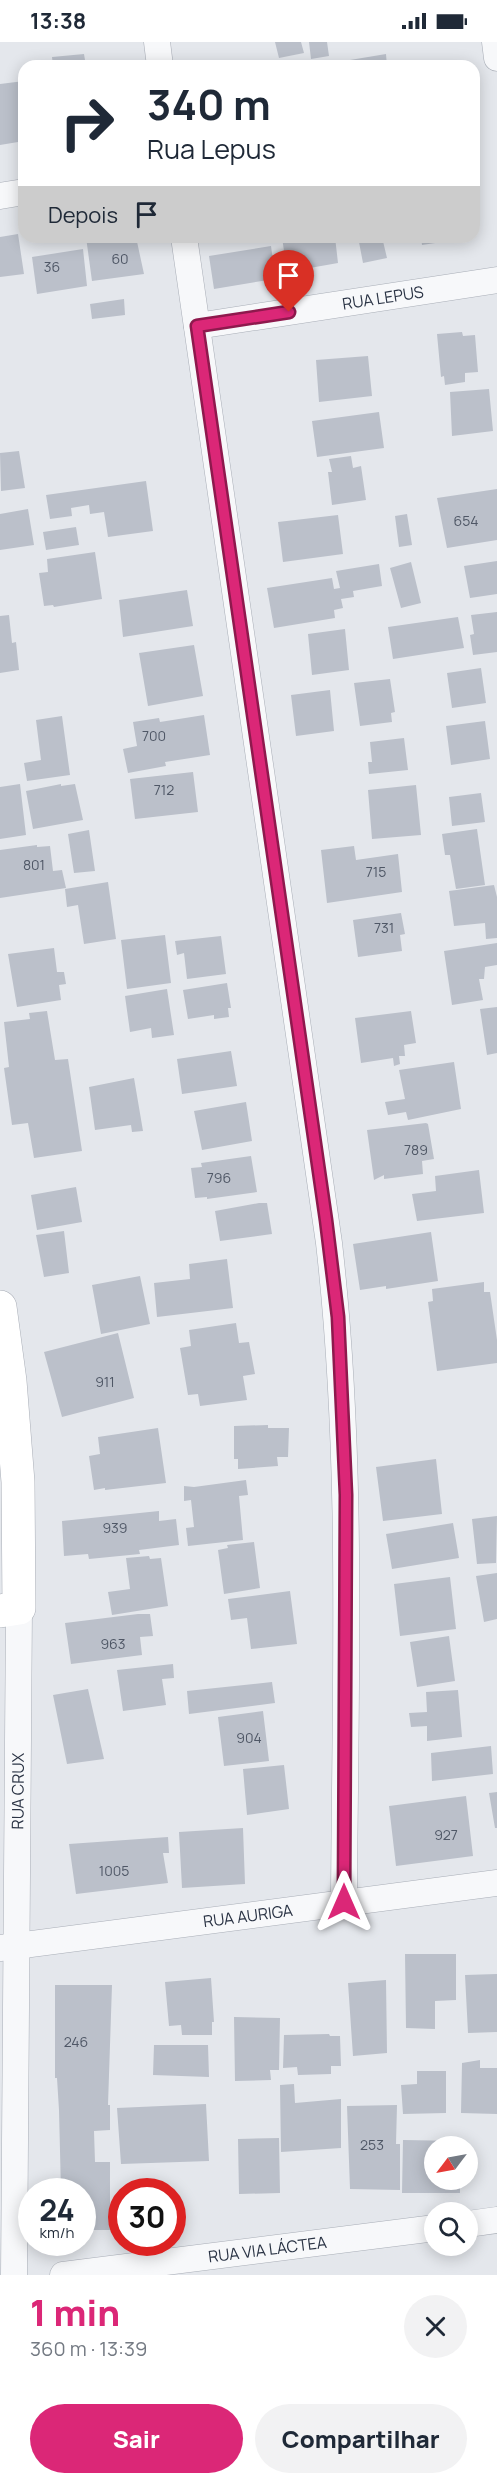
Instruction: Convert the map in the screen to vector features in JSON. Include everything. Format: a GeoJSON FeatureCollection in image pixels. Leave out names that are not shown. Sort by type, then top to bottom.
{"type":"FeatureCollection","features":[{"type":"Feature","properties":{"kind":"street"},"geometry":{"type":"LineString","coordinates":[[157,42],[159,60]]}},
{"type":"Feature","properties":{"kind":"street"},"geometry":{"type":"LineString","coordinates":[[495,42],[497,58]]}},
{"type":"Feature","properties":{"kind":"street"},"geometry":{"type":"LineString","coordinates":[[0,195],[18,193]]}},
{"type":"Feature","properties":{"kind":"street"},"geometry":{"type":"LineString","coordinates":[[185,243],[338,1317],[346,1495],[344,1902]]}},
{"type":"Feature","properties":{"kind":"street","name":"RUA LEPUS"},"geometry":{"type":"LineString","coordinates":[[197,326],[497,280]]}},
{"type":"Feature","properties":{"kind":"street","name":"RUA CRUX"},"geometry":{"type":"LineString","coordinates":[[0,1307],[10,1381],[18,1482],[10,1610],[8,1947],[14,2275]]}},
{"type":"Feature","properties":{"kind":"street","name":"RUA AURIGA"},"geometry":{"type":"LineString","coordinates":[[8,1947],[497,1883]]}},
{"type":"Feature","properties":{"kind":"street"},"geometry":{"type":"LineString","coordinates":[[478,2223],[497,2220]]}},
{"type":"Feature","properties":{"kind":"street","name":"RUA VIA LÁCTEA"},"geometry":{"type":"LineString","coordinates":[[63,2275],[424,2229]]}},
{"type":"Feature","properties":{"kind":"building"},"geometry":{"type":"Polygon","coordinates":[[[275,42],[301,42],[304,53],[279,58],[275,42]]]}},
{"type":"Feature","properties":{"kind":"building"},"geometry":{"type":"Polygon","coordinates":[[[309,42],[327,42],[329,56],[311,59],[309,42]]]}},
{"type":"Feature","properties":{"kind":"building"},"geometry":{"type":"Polygon","coordinates":[[[84,54],[85,60],[52,60],[52,57],[84,54]]]}},
{"type":"Feature","properties":{"kind":"building"},"geometry":{"type":"Polygon","coordinates":[[[386,54],[386,60],[350,60],[386,54]]]}},
{"type":"Feature","properties":{"kind":"building"},"geometry":{"type":"Polygon","coordinates":[[[18,82],[18,142],[0,145],[0,84],[18,82]]]}},
{"type":"Feature","properties":{"kind":"building"},"geometry":{"type":"Polygon","coordinates":[[[18,234],[24,274],[0,277],[0,237],[18,234]]]}},
{"type":"Feature","properties":{"kind":"building"},"geometry":{"type":"Polygon","coordinates":[[[87,243],[137,243],[144,274],[92,281],[87,243]]]}},
{"type":"Feature","properties":{"kind":"building"},"geometry":{"type":"Polygon","coordinates":[[[283,243],[336,243],[338,263],[287,272],[283,243]]]}},
{"type":"Feature","properties":{"kind":"building"},"geometry":{"type":"Polygon","coordinates":[[[359,243],[383,243],[387,258],[363,263],[359,243]]]}},
{"type":"Feature","properties":{"kind":"building"},"geometry":{"type":"Polygon","coordinates":[[[271,246],[275,275],[267,276],[268,280],[214,289],[209,256],[271,246]]]}},
{"type":"Feature","properties":{"kind":"building"},"geometry":{"type":"Polygon","coordinates":[[[83,249],[87,286],[37,294],[32,257],[83,249]]]}},
{"type":"Feature","properties":{"kind":"building"},"geometry":{"type":"Polygon","coordinates":[[[124,299],[125,315],[92,319],[90,304],[124,299]]]}},
{"type":"Feature","properties":{"kind":"building"},"geometry":{"type":"Polygon","coordinates":[[[462,332],[463,336],[475,335],[478,372],[465,373],[465,382],[445,385],[444,376],[441,377],[437,334],[462,332]]]}},
{"type":"Feature","properties":{"kind":"building"},"geometry":{"type":"Polygon","coordinates":[[[368,356],[372,396],[319,402],[316,360],[368,356]]]}},
{"type":"Feature","properties":{"kind":"building"},"geometry":{"type":"Polygon","coordinates":[[[489,389],[493,431],[452,436],[450,392],[489,389]]]}},
{"type":"Feature","properties":{"kind":"building"},"geometry":{"type":"Polygon","coordinates":[[[379,412],[384,448],[317,457],[312,421],[379,412]]]}},
{"type":"Feature","properties":{"kind":"building"},"geometry":{"type":"Polygon","coordinates":[[[19,451],[25,488],[1,491],[0,453],[19,451]]]}},
{"type":"Feature","properties":{"kind":"building"},"geometry":{"type":"Polygon","coordinates":[[[351,456],[353,468],[361,466],[366,500],[332,505],[328,472],[332,472],[329,459],[351,456]]]}},
{"type":"Feature","properties":{"kind":"building"},"geometry":{"type":"Polygon","coordinates":[[[146,481],[153,531],[108,537],[104,512],[90,514],[89,505],[71,508],[72,516],[50,519],[46,495],[146,481]]]}},
{"type":"Feature","properties":{"kind":"building"},"geometry":{"type":"Polygon","coordinates":[[[497,489],[497,540],[447,548],[437,498],[497,489]]]}},
{"type":"Feature","properties":{"kind":"building"},"geometry":{"type":"Polygon","coordinates":[[[28,509],[34,545],[0,550],[0,514],[28,509]]]}},
{"type":"Feature","properties":{"kind":"building"},"geometry":{"type":"Polygon","coordinates":[[[407,514],[412,545],[399,547],[395,516],[407,514]]]}},
{"type":"Feature","properties":{"kind":"building"},"geometry":{"type":"Polygon","coordinates":[[[338,515],[343,554],[283,562],[278,522],[338,515]]]}},
{"type":"Feature","properties":{"kind":"building"},"geometry":{"type":"Polygon","coordinates":[[[76,527],[79,545],[46,550],[43,532],[76,527]]]}},
{"type":"Feature","properties":{"kind":"building"},"geometry":{"type":"Polygon","coordinates":[[[95,552],[102,599],[54,607],[53,605],[44,606],[39,573],[48,572],[47,559],[95,552]]]}},
{"type":"Feature","properties":{"kind":"building"},"geometry":{"type":"Polygon","coordinates":[[[497,561],[497,594],[470,598],[464,566],[497,561]]]}},
{"type":"Feature","properties":{"kind":"building"},"geometry":{"type":"Polygon","coordinates":[[[411,562],[421,603],[401,608],[390,568],[411,562]]]}},
{"type":"Feature","properties":{"kind":"building"},"geometry":{"type":"Polygon","coordinates":[[[379,564],[382,586],[353,591],[354,597],[341,599],[343,608],[334,610],[335,618],[274,628],[267,588],[332,578],[334,589],[340,588],[336,571],[379,564]]]}},
{"type":"Feature","properties":{"kind":"building"},"geometry":{"type":"Polygon","coordinates":[[[187,590],[193,626],[123,637],[119,600],[187,590]]]}},
{"type":"Feature","properties":{"kind":"building"},"geometry":{"type":"Polygon","coordinates":[[[497,612],[497,652],[473,655],[470,635],[474,634],[471,615],[497,612]]]}},
{"type":"Feature","properties":{"kind":"building"},"geometry":{"type":"Polygon","coordinates":[[[9,615],[12,643],[16,642],[19,670],[0,673],[0,616],[9,615]]]}},
{"type":"Feature","properties":{"kind":"building"},"geometry":{"type":"Polygon","coordinates":[[[458,617],[464,648],[393,659],[388,627],[458,617]]]}},
{"type":"Feature","properties":{"kind":"building"},"geometry":{"type":"Polygon","coordinates":[[[345,629],[349,670],[312,675],[308,634],[345,629]]]}},
{"type":"Feature","properties":{"kind":"building"},"geometry":{"type":"Polygon","coordinates":[[[194,645],[203,696],[148,706],[139,653],[194,645]]]}},
{"type":"Feature","properties":{"kind":"building"},"geometry":{"type":"Polygon","coordinates":[[[481,668],[486,703],[452,708],[447,673],[481,668]]]}},
{"type":"Feature","properties":{"kind":"building"},"geometry":{"type":"Polygon","coordinates":[[[390,679],[395,712],[391,713],[392,722],[360,726],[354,683],[390,679]]]}},
{"type":"Feature","properties":{"kind":"building"},"geometry":{"type":"Polygon","coordinates":[[[330,690],[334,731],[296,736],[291,695],[330,690]]]}},
{"type":"Feature","properties":{"kind":"building"},"geometry":{"type":"Polygon","coordinates":[[[204,715],[210,755],[165,762],[166,766],[128,773],[123,749],[137,746],[133,722],[159,718],[160,722],[204,715]]]}},
{"type":"Feature","properties":{"kind":"building"},"geometry":{"type":"Polygon","coordinates":[[[62,716],[70,775],[27,781],[24,763],[41,760],[36,720],[62,716]]]}},
{"type":"Feature","properties":{"kind":"building"},"geometry":{"type":"Polygon","coordinates":[[[485,721],[490,759],[451,765],[446,726],[485,721]]]}},
{"type":"Feature","properties":{"kind":"building"},"geometry":{"type":"Polygon","coordinates":[[[404,738],[408,770],[369,774],[368,762],[372,762],[370,742],[404,738]]]}},
{"type":"Feature","properties":{"kind":"building"},"geometry":{"type":"Polygon","coordinates":[[[193,772],[198,812],[135,819],[130,779],[193,772]]]}},
{"type":"Feature","properties":{"kind":"building"},"geometry":{"type":"Polygon","coordinates":[[[20,784],[26,835],[0,839],[0,787],[20,784]]]}},
{"type":"Feature","properties":{"kind":"building"},"geometry":{"type":"Polygon","coordinates":[[[61,784],[61,786],[75,784],[83,820],[33,829],[26,791],[61,784]]]}},
{"type":"Feature","properties":{"kind":"building"},"geometry":{"type":"Polygon","coordinates":[[[416,785],[421,835],[372,839],[368,790],[416,785]]]}},
{"type":"Feature","properties":{"kind":"building"},"geometry":{"type":"Polygon","coordinates":[[[481,793],[485,822],[452,826],[449,797],[481,793]]]}},
{"type":"Feature","properties":{"kind":"building"},"geometry":{"type":"Polygon","coordinates":[[[477,829],[485,885],[456,889],[450,855],[445,855],[442,834],[477,829]]]}},
{"type":"Feature","properties":{"kind":"building"},"geometry":{"type":"Polygon","coordinates":[[[89,830],[95,871],[74,873],[68,834],[89,830]]]}},
{"type":"Feature","properties":{"kind":"building"},"geometry":{"type":"Polygon","coordinates":[[[37,845],[37,847],[50,846],[53,871],[62,870],[66,888],[0,898],[0,850],[37,845]]]}},
{"type":"Feature","properties":{"kind":"building"},"geometry":{"type":"Polygon","coordinates":[[[354,846],[356,860],[398,854],[402,892],[327,903],[321,850],[354,846]]]}},
{"type":"Feature","properties":{"kind":"building"},"geometry":{"type":"Polygon","coordinates":[[[108,882],[116,939],[84,944],[78,905],[67,907],[65,889],[108,882]]]}},
{"type":"Feature","properties":{"kind":"building"},"geometry":{"type":"Polygon","coordinates":[[[494,885],[497,897],[497,938],[486,939],[485,923],[454,926],[449,891],[494,885]]]}},
{"type":"Feature","properties":{"kind":"building"},"geometry":{"type":"Polygon","coordinates":[[[401,913],[405,934],[400,935],[402,951],[358,957],[353,920],[401,913]]]}},
{"type":"Feature","properties":{"kind":"building"},"geometry":{"type":"Polygon","coordinates":[[[165,935],[171,983],[127,989],[121,940],[165,935]]]}},
{"type":"Feature","properties":{"kind":"building"},"geometry":{"type":"Polygon","coordinates":[[[221,936],[226,974],[187,979],[184,953],[177,955],[175,941],[221,936]]]}},
{"type":"Feature","properties":{"kind":"building"},"geometry":{"type":"Polygon","coordinates":[[[497,943],[497,965],[485,967],[484,979],[479,979],[483,1000],[452,1005],[444,951],[497,943]]]}},
{"type":"Feature","properties":{"kind":"building"},"geometry":{"type":"Polygon","coordinates":[[[54,948],[57,972],[64,972],[66,984],[59,985],[61,1000],[17,1007],[8,954],[54,948]]]}},
{"type":"Feature","properties":{"kind":"building"},"geometry":{"type":"Polygon","coordinates":[[[227,983],[231,1008],[228,1008],[229,1017],[214,1019],[214,1015],[188,1019],[183,990],[227,983]]]}},
{"type":"Feature","properties":{"kind":"building"},"geometry":{"type":"Polygon","coordinates":[[[167,989],[174,1035],[152,1038],[151,1028],[130,1032],[125,996],[167,989]]]}},
{"type":"Feature","properties":{"kind":"building"},"geometry":{"type":"Polygon","coordinates":[[[497,1007],[497,1053],[487,1055],[480,1009],[497,1007]]]}},
{"type":"Feature","properties":{"kind":"building"},"geometry":{"type":"Polygon","coordinates":[[[47,1011],[55,1060],[68,1059],[82,1151],[34,1158],[28,1123],[12,1125],[4,1068],[9,1067],[4,1022],[30,1019],[29,1013],[47,1011]]]}},
{"type":"Feature","properties":{"kind":"building"},"geometry":{"type":"Polygon","coordinates":[[[411,1011],[416,1043],[404,1045],[405,1056],[399,1056],[400,1064],[394,1066],[393,1058],[361,1063],[355,1018],[411,1011]]]}},
{"type":"Feature","properties":{"kind":"building"},"geometry":{"type":"Polygon","coordinates":[[[231,1051],[237,1086],[182,1094],[177,1059],[231,1051]]]}},
{"type":"Feature","properties":{"kind":"building"},"geometry":{"type":"Polygon","coordinates":[[[454,1062],[461,1109],[408,1120],[406,1112],[388,1115],[385,1102],[405,1099],[399,1070],[454,1062]]]}},
{"type":"Feature","properties":{"kind":"building"},"geometry":{"type":"Polygon","coordinates":[[[134,1078],[143,1131],[132,1132],[131,1125],[95,1130],[89,1087],[134,1078]]]}},
{"type":"Feature","properties":{"kind":"building"},"geometry":{"type":"Polygon","coordinates":[[[246,1102],[252,1141],[202,1150],[194,1111],[246,1102]]]}},
{"type":"Feature","properties":{"kind":"building"},"geometry":{"type":"Polygon","coordinates":[[[426,1123],[434,1159],[422,1161],[423,1174],[384,1179],[384,1175],[374,1180],[367,1130],[426,1123]]]}},
{"type":"Feature","properties":{"kind":"building"},"geometry":{"type":"Polygon","coordinates":[[[251,1156],[257,1192],[207,1199],[207,1197],[195,1198],[191,1168],[202,1167],[201,1163],[251,1156]]]}},
{"type":"Feature","properties":{"kind":"building"},"geometry":{"type":"Polygon","coordinates":[[[479,1170],[484,1213],[417,1221],[412,1194],[436,1191],[435,1176],[479,1170]]]}},
{"type":"Feature","properties":{"kind":"building"},"geometry":{"type":"Polygon","coordinates":[[[76,1187],[82,1222],[37,1230],[31,1195],[76,1187]]]}},
{"type":"Feature","properties":{"kind":"building"},"geometry":{"type":"Polygon","coordinates":[[[267,1203],[272,1234],[220,1241],[215,1211],[267,1203]]]}},
{"type":"Feature","properties":{"kind":"building"},"geometry":{"type":"Polygon","coordinates":[[[64,1231],[69,1273],[44,1277],[36,1235],[64,1231]]]}},
{"type":"Feature","properties":{"kind":"building"},"geometry":{"type":"Polygon","coordinates":[[[431,1232],[438,1281],[386,1289],[386,1286],[360,1290],[353,1244],[431,1232]]]}},
{"type":"Feature","properties":{"kind":"building"},"geometry":{"type":"Polygon","coordinates":[[[227,1259],[233,1308],[157,1317],[154,1283],[190,1279],[189,1264],[227,1259]]]}},
{"type":"Feature","properties":{"kind":"building"},"geometry":{"type":"Polygon","coordinates":[[[140,1276],[150,1324],[101,1334],[92,1285],[140,1276]]]}},
{"type":"Feature","properties":{"kind":"building"},"geometry":{"type":"Polygon","coordinates":[[[484,1282],[484,1292],[490,1292],[497,1340],[497,1363],[437,1371],[428,1302],[433,1301],[432,1289],[484,1282]]]}},
{"type":"Feature","properties":{"kind":"building"},"geometry":{"type":"Polygon","coordinates":[[[236,1323],[239,1343],[249,1342],[255,1374],[243,1376],[247,1400],[200,1406],[198,1394],[188,1395],[180,1348],[191,1346],[189,1330],[236,1323]]]}},
{"type":"Feature","properties":{"kind":"building"},"geometry":{"type":"Polygon","coordinates":[[[118,1333],[134,1398],[62,1417],[44,1352],[118,1333]]]}},
{"type":"Feature","properties":{"kind":"building"},"geometry":{"type":"Polygon","coordinates":[[[268,1425],[268,1428],[289,1428],[288,1457],[277,1457],[278,1466],[238,1469],[238,1459],[234,1459],[234,1426],[268,1425]]]}},
{"type":"Feature","properties":{"kind":"building"},"geometry":{"type":"Polygon","coordinates":[[[158,1428],[166,1483],[94,1490],[89,1456],[100,1454],[98,1437],[158,1428]]]}},
{"type":"Feature","properties":{"kind":"building"},"geometry":{"type":"Polygon","coordinates":[[[436,1459],[442,1514],[383,1521],[376,1467],[436,1459]]]}},
{"type":"Feature","properties":{"kind":"building"},"geometry":{"type":"Polygon","coordinates":[[[246,1480],[248,1495],[239,1496],[243,1540],[188,1546],[186,1528],[194,1527],[191,1500],[184,1501],[184,1486],[194,1487],[246,1480]]]}},
{"type":"Feature","properties":{"kind":"building"},"geometry":{"type":"Polygon","coordinates":[[[159,1511],[159,1521],[176,1519],[179,1545],[139,1550],[140,1554],[89,1559],[88,1554],[64,1556],[62,1521],[159,1511]]]}},
{"type":"Feature","properties":{"kind":"building"},"geometry":{"type":"Polygon","coordinates":[[[497,1516],[496,1563],[477,1564],[472,1519],[497,1516]]]}},
{"type":"Feature","properties":{"kind":"building"},"geometry":{"type":"Polygon","coordinates":[[[453,1523],[459,1558],[392,1569],[386,1534],[453,1523]]]}},
{"type":"Feature","properties":{"kind":"building"},"geometry":{"type":"Polygon","coordinates":[[[254,1542],[260,1588],[224,1594],[218,1550],[228,1548],[227,1545],[254,1542]]]}},
{"type":"Feature","properties":{"kind":"building"},"geometry":{"type":"Polygon","coordinates":[[[149,1556],[150,1559],[161,1558],[168,1606],[112,1615],[108,1592],[130,1589],[126,1558],[149,1556]]]}},
{"type":"Feature","properties":{"kind":"building"},"geometry":{"type":"Polygon","coordinates":[[[497,1573],[497,1619],[484,1622],[476,1576],[497,1573]]]}},
{"type":"Feature","properties":{"kind":"building"},"geometry":{"type":"Polygon","coordinates":[[[450,1577],[456,1629],[400,1636],[394,1584],[450,1577]]]}},
{"type":"Feature","properties":{"kind":"building"},"geometry":{"type":"Polygon","coordinates":[[[290,1591],[297,1644],[251,1649],[247,1618],[231,1620],[228,1599],[290,1591]]]}},
{"type":"Feature","properties":{"kind":"building"},"geometry":{"type":"Polygon","coordinates":[[[150,1614],[153,1636],[140,1637],[142,1655],[71,1664],[65,1623],[150,1614]]]}},
{"type":"Feature","properties":{"kind":"building"},"geometry":{"type":"Polygon","coordinates":[[[449,1636],[455,1681],[417,1687],[410,1642],[449,1636]]]}},
{"type":"Feature","properties":{"kind":"building"},"geometry":{"type":"Polygon","coordinates":[[[173,1664],[174,1678],[162,1679],[166,1705],[123,1711],[117,1670],[173,1664]]]}},
{"type":"Feature","properties":{"kind":"building"},"geometry":{"type":"Polygon","coordinates":[[[272,1682],[275,1703],[189,1714],[187,1691],[272,1682]]]}},
{"type":"Feature","properties":{"kind":"building"},"geometry":{"type":"Polygon","coordinates":[[[88,1689],[104,1759],[67,1764],[53,1695],[88,1689]]]}},
{"type":"Feature","properties":{"kind":"building"},"geometry":{"type":"Polygon","coordinates":[[[458,1690],[462,1737],[427,1741],[427,1726],[411,1727],[409,1713],[427,1712],[426,1692],[458,1690]]]}},
{"type":"Feature","properties":{"kind":"building"},"geometry":{"type":"Polygon","coordinates":[[[263,1711],[269,1761],[224,1766],[218,1717],[263,1711]]]}},
{"type":"Feature","properties":{"kind":"building"},"geometry":{"type":"Polygon","coordinates":[[[491,1746],[493,1774],[432,1781],[431,1753],[491,1746]]]}},
{"type":"Feature","properties":{"kind":"building"},"geometry":{"type":"Polygon","coordinates":[[[284,1765],[289,1809],[247,1815],[243,1769],[284,1765]]]}},
{"type":"Feature","properties":{"kind":"building"},"geometry":{"type":"Polygon","coordinates":[[[497,1792],[497,1828],[495,1828],[489,1793],[497,1792]]]}},
{"type":"Feature","properties":{"kind":"building"},"geometry":{"type":"Polygon","coordinates":[[[466,1796],[473,1856],[396,1866],[389,1806],[466,1796]]]}},
{"type":"Feature","properties":{"kind":"building"},"geometry":{"type":"Polygon","coordinates":[[[243,1828],[245,1884],[182,1888],[179,1832],[243,1828]]]}},
{"type":"Feature","properties":{"kind":"building"},"geometry":{"type":"Polygon","coordinates":[[[168,1837],[169,1853],[163,1853],[168,1883],[76,1894],[69,1844],[168,1837]]]}},
{"type":"Feature","properties":{"kind":"building"},"geometry":{"type":"Polygon","coordinates":[[[405,1954],[456,1954],[456,2000],[435,2001],[435,2029],[406,2028],[405,1954]]]}},
{"type":"Feature","properties":{"kind":"building"},"geometry":{"type":"Polygon","coordinates":[[[497,1974],[497,2032],[468,2033],[465,1975],[497,1974]]]}},
{"type":"Feature","properties":{"kind":"building"},"geometry":{"type":"Polygon","coordinates":[[[211,1978],[214,2022],[212,2022],[212,2035],[182,2035],[181,2025],[169,2026],[165,1982],[211,1978]]]}},
{"type":"Feature","properties":{"kind":"building"},"geometry":{"type":"Polygon","coordinates":[[[386,1980],[387,2053],[353,2056],[348,1983],[386,1980]]]}},
{"type":"Feature","properties":{"kind":"building"},"geometry":{"type":"Polygon","coordinates":[[[55,1985],[112,1985],[108,2105],[110,2105],[110,2130],[94,2131],[95,2162],[110,2162],[108,2230],[96,2230],[96,2178],[61,2178],[59,2110],[57,2078],[55,2078],[55,1985]]]}},
{"type":"Feature","properties":{"kind":"building"},"geometry":{"type":"Polygon","coordinates":[[[234,2017],[280,2018],[279,2070],[270,2070],[271,2080],[235,2081],[234,2017]]]}},
{"type":"Feature","properties":{"kind":"building"},"geometry":{"type":"Polygon","coordinates":[[[329,2034],[340,2036],[341,2066],[331,2066],[331,2074],[298,2075],[297,2067],[283,2068],[284,2035],[329,2034]]]}},
{"type":"Feature","properties":{"kind":"building"},"geometry":{"type":"Polygon","coordinates":[[[154,2045],[208,2045],[209,2077],[153,2075],[154,2045]]]}},
{"type":"Feature","properties":{"kind":"building"},"geometry":{"type":"Polygon","coordinates":[[[480,2060],[480,2068],[497,2068],[497,2114],[461,2113],[462,2063],[480,2060]]]}},
{"type":"Feature","properties":{"kind":"building"},"geometry":{"type":"Polygon","coordinates":[[[417,2071],[446,2071],[446,2113],[403,2114],[401,2085],[417,2084],[417,2071]]]}},
{"type":"Feature","properties":{"kind":"building"},"geometry":{"type":"Polygon","coordinates":[[[294,2084],[295,2103],[341,2099],[341,2148],[281,2152],[280,2085],[294,2084]]]}},
{"type":"Feature","properties":{"kind":"building"},"geometry":{"type":"Polygon","coordinates":[[[206,2104],[209,2161],[121,2164],[117,2108],[206,2104]]]}},
{"type":"Feature","properties":{"kind":"building"},"geometry":{"type":"Polygon","coordinates":[[[397,2105],[396,2144],[400,2144],[400,2190],[350,2189],[347,2106],[397,2105]]]}},
{"type":"Feature","properties":{"kind":"building"},"geometry":{"type":"Polygon","coordinates":[[[279,2138],[280,2193],[239,2194],[238,2139],[279,2138]]]}},
{"type":"Feature","properties":{"kind":"building"},"geometry":{"type":"Polygon","coordinates":[[[403,2140],[424,2140],[424,2190],[460,2190],[460,2193],[402,2193],[403,2140]]]}},
{"type":"Feature","properties":{"kind":"route"},"geometry":{"type":"LineString","coordinates":[[289,312],[197,326],[338,1317],[346,1495],[344,1902]]}}]}
